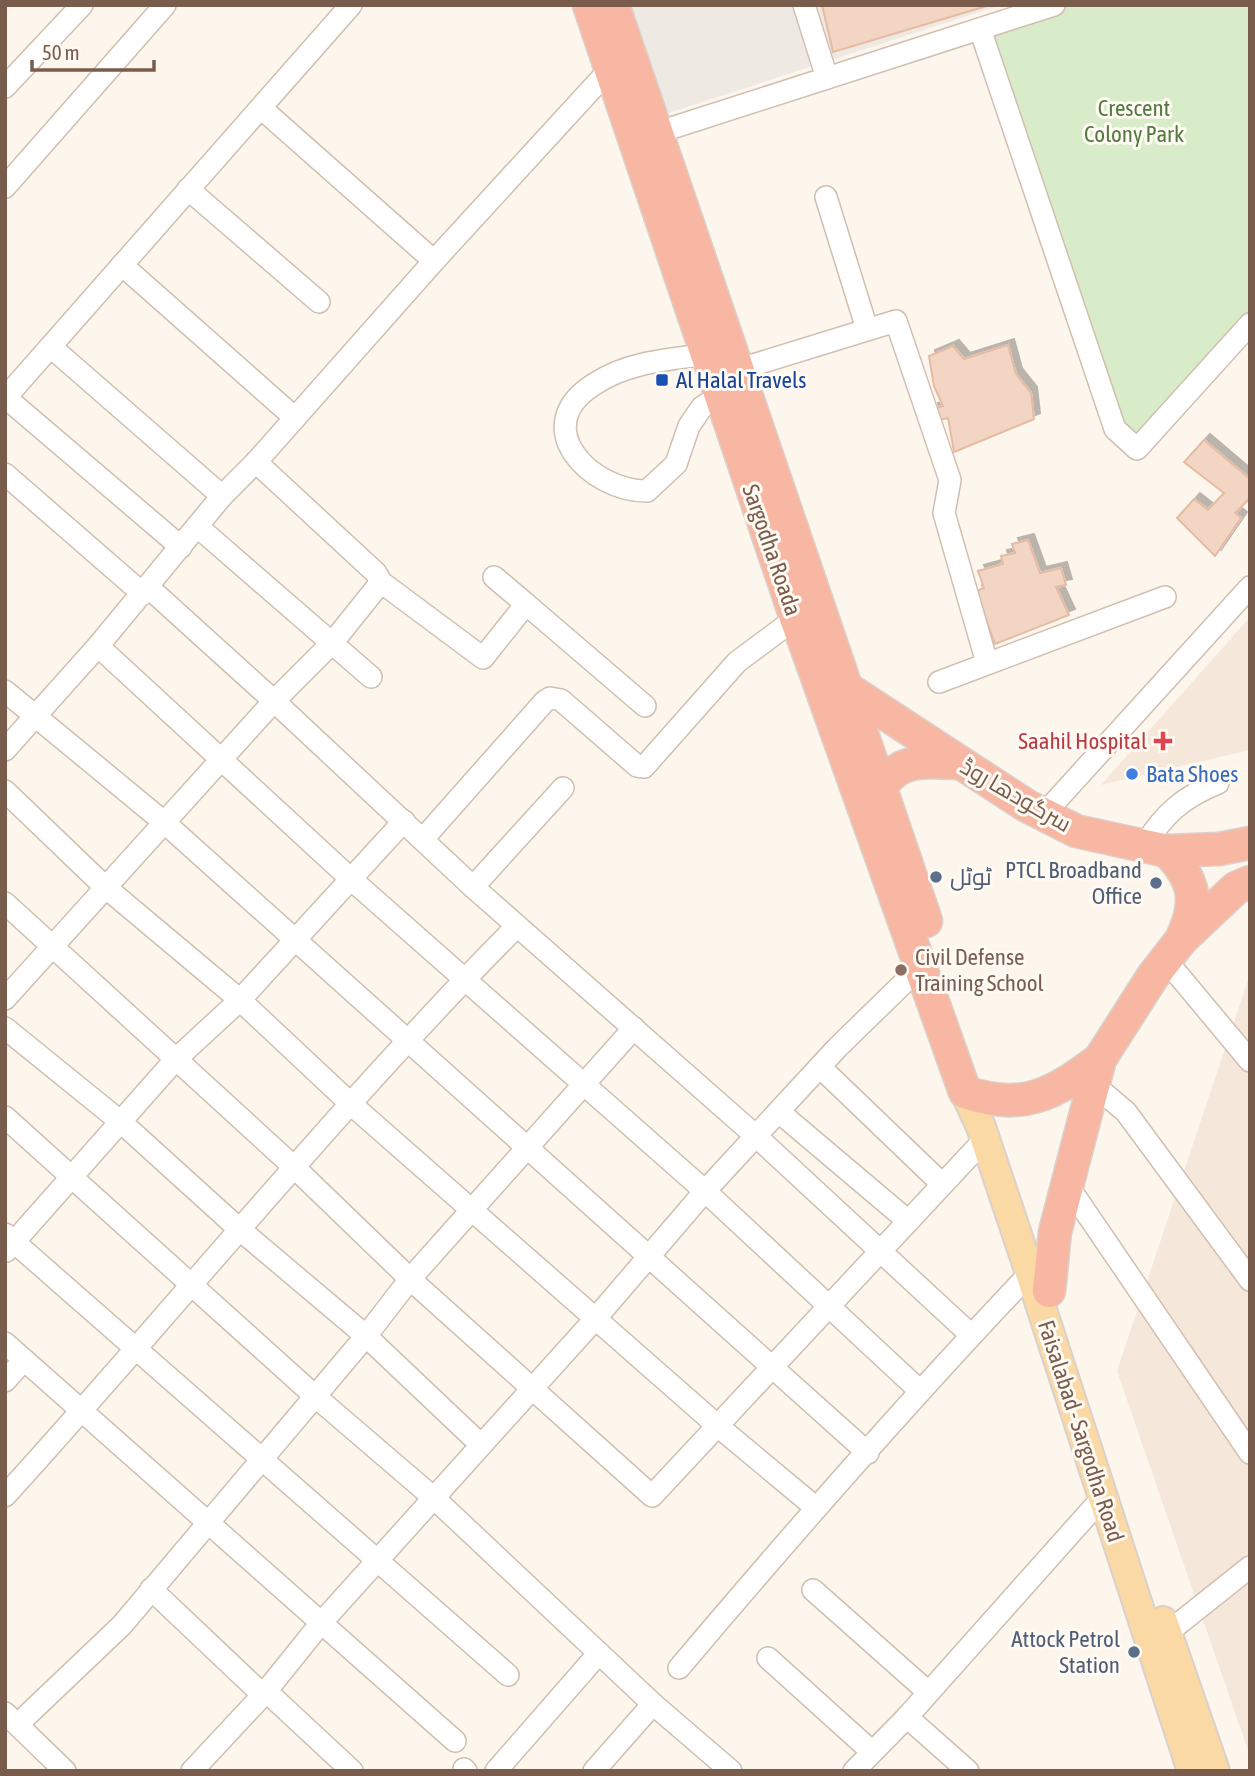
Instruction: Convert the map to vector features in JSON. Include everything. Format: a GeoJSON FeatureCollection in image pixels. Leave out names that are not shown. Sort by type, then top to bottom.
{"type":"FeatureCollection","features":[{"type":"Feature","properties":{"kind":"highway","name":"Sargodha Roada"},"geometry":{"type":"LineString","coordinates":[[589,5],[610,69],[880,786],[975,1096]]}},
{"type":"Feature","properties":{"kind":"highway","name":"Sargodha Roada"},"geometry":{"type":"LineString","coordinates":[[614,5],[656,133],[796,618],[920,967],[975,1096]]}},
{"type":"Feature","properties":{"kind":"highway","name":"سرگودھا روڈ"},"geometry":{"type":"LineString","coordinates":[[843,686],[958,762],[1076,831],[1155,848],[1219,849],[1250,843]]}},
{"type":"Feature","properties":{"kind":"highway"},"geometry":{"type":"LineString","coordinates":[[866,816],[880,786],[890,773],[908,764],[958,762]]}},
{"type":"Feature","properties":{"kind":"highway"},"geometry":{"type":"LineString","coordinates":[[1039,1282],[1055,1232],[1096,1071],[1192,917],[1193,892],[1184,869],[1155,848]]}},
{"type":"Feature","properties":{"kind":"highway"},"geometry":{"type":"LineString","coordinates":[[1173,949],[1236,888],[1250,882]]}},
{"type":"Feature","properties":{"kind":"highway"},"geometry":{"type":"LineString","coordinates":[[975,1096],[1010,1102],[1028,1100],[1096,1071]]}},
{"type":"Feature","properties":{"kind":"main road","name":"Faisalabad - Sargodha Road"},"geometry":{"type":"LineString","coordinates":[[975,1096],[985,1139],[1216,1771]]}},
{"type":"Feature","properties":{"kind":"main road","name":"Faisalabad - Sargodha Road"},"geometry":{"type":"LineString","coordinates":[[975,1096],[1039,1282],[1102,1497],[1192,1771]]}},
{"type":"Feature","properties":{"kind":"street"},"geometry":{"type":"LineString","coordinates":[[5,87],[82,5]]}},
{"type":"Feature","properties":{"kind":"street"},"geometry":{"type":"LineString","coordinates":[[5,187],[165,5]]}},
{"type":"Feature","properties":{"kind":"street"},"geometry":{"type":"LineString","coordinates":[[181,547],[5,397],[352,5]]}},
{"type":"Feature","properties":{"kind":"street"},"geometry":{"type":"LineString","coordinates":[[804,5],[827,78]]}},
{"type":"Feature","properties":{"kind":"street"},"geometry":{"type":"LineString","coordinates":[[656,133],[1054,5]]}},
{"type":"Feature","properties":{"kind":"street"},"geometry":{"type":"LineString","coordinates":[[980,29],[1115,429],[1137,449],[1250,324]]}},
{"type":"Feature","properties":{"kind":"street"},"geometry":{"type":"LineString","coordinates":[[5,750],[98,646],[222,496],[256,463],[434,261],[610,69]]}},
{"type":"Feature","properties":{"kind":"street"},"geometry":{"type":"LineString","coordinates":[[261,108],[434,261]]}},
{"type":"Feature","properties":{"kind":"street"},"geometry":{"type":"LineString","coordinates":[[188,189],[319,302]]}},
{"type":"Feature","properties":{"kind":"street"},"geometry":{"type":"LineString","coordinates":[[826,197],[867,329]]}},
{"type":"Feature","properties":{"kind":"street"},"geometry":{"type":"LineString","coordinates":[[122,265],[295,418]]}},
{"type":"Feature","properties":{"kind":"street"},"geometry":{"type":"LineString","coordinates":[[723,368],[690,426],[676,464],[646,491],[627,491],[608,484],[585,467],[567,444],[564,424],[571,406],[592,385],[654,361],[723,368],[892,321],[898,325],[950,480],[943,513],[987,663]]}},
{"type":"Feature","properties":{"kind":"street"},"geometry":{"type":"LineString","coordinates":[[51,347],[222,496]]}},
{"type":"Feature","properties":{"kind":"street"},"geometry":{"type":"LineString","coordinates":[[256,463],[376,573],[381,582],[483,658],[526,604]]}},
{"type":"Feature","properties":{"kind":"street"},"geometry":{"type":"LineString","coordinates":[[5,474],[274,701],[473,887],[757,1137],[971,1335]]}},
{"type":"Feature","properties":{"kind":"street"},"geometry":{"type":"LineString","coordinates":[[198,527],[371,677]]}},
{"type":"Feature","properties":{"kind":"street"},"geometry":{"type":"LineString","coordinates":[[494,577],[645,706]]}},
{"type":"Feature","properties":{"kind":"street"},"geometry":{"type":"LineString","coordinates":[[5,999],[104,886],[165,823],[274,701],[333,642],[381,582]]}},
{"type":"Feature","properties":{"kind":"street"},"geometry":{"type":"LineString","coordinates":[[1044,814],[1250,587]]}},
{"type":"Feature","properties":{"kind":"street"},"geometry":{"type":"LineString","coordinates":[[939,682],[1165,597]]}},
{"type":"Feature","properties":{"kind":"street"},"geometry":{"type":"LineString","coordinates":[[423,839],[550,698],[561,700],[634,763],[644,767],[737,662],[796,618]]}},
{"type":"Feature","properties":{"kind":"street"},"geometry":{"type":"LineString","coordinates":[[98,646],[352,880],[705,1191],[919,1390]]}},
{"type":"Feature","properties":{"kind":"street"},"geometry":{"type":"LineString","coordinates":[[5,691],[165,823],[868,1453]]}},
{"type":"Feature","properties":{"kind":"street"},"geometry":{"type":"LineString","coordinates":[[1155,848],[1160,820],[1175,805],[1193,793],[1218,783]]}},
{"type":"Feature","properties":{"kind":"street"},"geometry":{"type":"LineString","coordinates":[[473,887],[563,788]]}},
{"type":"Feature","properties":{"kind":"street"},"geometry":{"type":"LineString","coordinates":[[5,791],[104,886],[240,1000],[352,1105],[474,1209],[719,1427],[815,1507]]}},
{"type":"Feature","properties":{"kind":"street"},"geometry":{"type":"LineString","coordinates":[[404,821],[240,1000],[177,1059],[72,1178],[8,1243],[135,1348],[508,1675]]}},
{"type":"Feature","properties":{"kind":"street"},"geometry":{"type":"LineString","coordinates":[[5,903],[294,1167],[410,1279],[652,1496],[985,1139]]}},
{"type":"Feature","properties":{"kind":"street"},"geometry":{"type":"LineString","coordinates":[[5,1496],[83,1411],[238,1228],[465,979],[517,926]]}},
{"type":"Feature","properties":{"kind":"street"},"geometry":{"type":"LineString","coordinates":[[1173,949],[1250,1061]]}},
{"type":"Feature","properties":{"kind":"street"},"geometry":{"type":"LineString","coordinates":[[192,1771],[265,1693],[321,1623],[596,1318],[705,1191],[820,1067],[920,967]]}},
{"type":"Feature","properties":{"kind":"street"},"geometry":{"type":"LineString","coordinates":[[5,1028],[121,1122],[238,1228],[366,1336],[481,1444]]}},
{"type":"Feature","properties":{"kind":"street"},"geometry":{"type":"LineString","coordinates":[[65,1771],[11,1719],[122,1625],[206,1521],[316,1397],[410,1279],[530,1148],[634,1028]]}},
{"type":"Feature","properties":{"kind":"street"},"geometry":{"type":"LineString","coordinates":[[820,1067],[942,1184]]}},
{"type":"Feature","properties":{"kind":"street"},"geometry":{"type":"LineString","coordinates":[[1096,1071],[1250,1280]]}},
{"type":"Feature","properties":{"kind":"street"},"geometry":{"type":"LineString","coordinates":[[779,1112],[908,1221]]}},
{"type":"Feature","properties":{"kind":"street"},"geometry":{"type":"LineString","coordinates":[[5,1117],[316,1397],[435,1499],[653,1704],[731,1771]]}},
{"type":"Feature","properties":{"kind":"street"},"geometry":{"type":"LineString","coordinates":[[1066,1183],[1250,1453]]}},
{"type":"Feature","properties":{"kind":"street"},"geometry":{"type":"LineString","coordinates":[[679,1668],[815,1507],[868,1453],[919,1390],[971,1335],[1039,1282]]}},
{"type":"Feature","properties":{"kind":"street"},"geometry":{"type":"LineString","coordinates":[[5,1343],[455,1741]]}},
{"type":"Feature","properties":{"kind":"street"},"geometry":{"type":"LineString","coordinates":[[5,1381],[24,1360]]}},
{"type":"Feature","properties":{"kind":"street"},"geometry":{"type":"LineString","coordinates":[[854,1771],[907,1717],[1102,1497]]}},
{"type":"Feature","properties":{"kind":"street"},"geometry":{"type":"LineString","coordinates":[[1167,1633],[1250,1567]]}},
{"type":"Feature","properties":{"kind":"street"},"geometry":{"type":"LineString","coordinates":[[151,1589],[352,1771]]}},
{"type":"Feature","properties":{"kind":"street"},"geometry":{"type":"LineString","coordinates":[[813,1590],[928,1692]]}},
{"type":"Feature","properties":{"kind":"street"},"geometry":{"type":"LineString","coordinates":[[496,1771],[599,1653]]}},
{"type":"Feature","properties":{"kind":"street"},"geometry":{"type":"LineString","coordinates":[[768,1658],[871,1751]]}},
{"type":"Feature","properties":{"kind":"street"},"geometry":{"type":"LineString","coordinates":[[594,1771],[653,1704]]}},
{"type":"Feature","properties":{"kind":"street"},"geometry":{"type":"LineString","coordinates":[[907,1717],[968,1771]]}},
{"type":"Feature","properties":{"kind":"shaded area"},"geometry":{"type":"Polygon","coordinates":[[[622,5],[1001,5],[659,116],[622,5]]]}},
{"type":"Feature","properties":{"kind":"shaded area"},"geometry":{"type":"Polygon","coordinates":[[[1250,617],[1250,750],[1101,785],[1250,617]]]}},
{"type":"Feature","properties":{"kind":"shaded area"},"geometry":{"type":"Polygon","coordinates":[[[1250,974],[1250,1756],[1117,1371],[1250,974]]]}},
{"type":"Feature","properties":{"kind":"green space","name":"Crescent Colony Park"},"geometry":{"type":"Polygon","coordinates":[[[1054,5],[1250,5],[1250,323],[1137,449],[1115,429],[980,29],[1054,5]]]}},
{"type":"Feature","properties":{"kind":"building"},"geometry":{"type":"Polygon","coordinates":[[[822,5],[990,5],[833,52],[822,5]]]}},
{"type":"Feature","properties":{"kind":"building"},"geometry":{"type":"Polygon","coordinates":[[[1008,345],[1016,374],[1031,393],[1034,419],[954,452],[948,418],[936,421],[932,409],[943,406],[934,386],[929,356],[953,346],[964,359],[1008,345]]]}},
{"type":"Feature","properties":{"kind":"building"},"geometry":{"type":"Polygon","coordinates":[[[1204,440],[1250,479],[1250,498],[1235,513],[1241,518],[1215,556],[1177,518],[1194,499],[1208,510],[1224,493],[1184,462],[1204,440]]]}},
{"type":"Feature","properties":{"kind":"building"},"geometry":{"type":"Polygon","coordinates":[[[1028,540],[1040,573],[1061,568],[1066,585],[1056,587],[1069,615],[995,644],[976,591],[984,588],[978,571],[1003,564],[1001,556],[1015,553],[1012,544],[1028,540]]]}},
{"type":"Feature","properties":{"kind":"place","name":"Al Halal Travels"},"geometry":{"type":"Point","coordinates":[662,380]}},
{"type":"Feature","properties":{"kind":"place","name":"Saahil Hospital"},"geometry":{"type":"Point","coordinates":[1163,741]}},
{"type":"Feature","properties":{"kind":"place","name":"Bata Shoes"},"geometry":{"type":"Point","coordinates":[1132,774]}},
{"type":"Feature","properties":{"kind":"place","name":"ٹوٹل"},"geometry":{"type":"Point","coordinates":[936,877]}},
{"type":"Feature","properties":{"kind":"place","name":"PTCL Broadband Office"},"geometry":{"type":"Point","coordinates":[1156,883]}},
{"type":"Feature","properties":{"kind":"place","name":"Civil Defense Training School"},"geometry":{"type":"Point","coordinates":[901,970]}},
{"type":"Feature","properties":{"kind":"place","name":"Attock Petrol Station"},"geometry":{"type":"Point","coordinates":[1134,1652]}}]}
